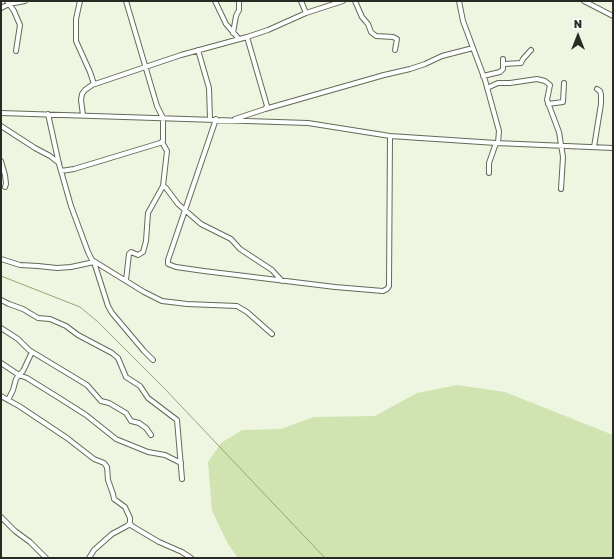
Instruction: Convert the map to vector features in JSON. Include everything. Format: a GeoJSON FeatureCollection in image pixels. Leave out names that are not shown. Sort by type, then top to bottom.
{"type":"FeatureCollection","features":[{"type":"Feature","properties":{"kind":"street"},"geometry":{"type":"LineString","coordinates":[[1,8],[8,3],[25,1]]}},
{"type":"Feature","properties":{"kind":"street"},"geometry":{"type":"LineString","coordinates":[[80,1],[76,19],[76,41],[94,84]]}},
{"type":"Feature","properties":{"kind":"street"},"geometry":{"type":"LineString","coordinates":[[126,1],[157,106],[163,117],[162,142],[167,151],[163,186],[148,213],[146,241],[143,252],[138,255],[131,252],[129,254],[126,280]]}},
{"type":"Feature","properties":{"kind":"street"},"geometry":{"type":"LineString","coordinates":[[216,1],[226,24],[239,39]]}},
{"type":"Feature","properties":{"kind":"street"},"geometry":{"type":"LineString","coordinates":[[233,33],[236,16],[240,10],[239,1]]}},
{"type":"Feature","properties":{"kind":"street"},"geometry":{"type":"LineString","coordinates":[[301,1],[306,13]]}},
{"type":"Feature","properties":{"kind":"street"},"geometry":{"type":"LineString","coordinates":[[83,115],[81,100],[82,94],[94,84],[198,50],[247,37],[268,30],[306,13],[343,1]]}},
{"type":"Feature","properties":{"kind":"street"},"geometry":{"type":"LineString","coordinates":[[355,1],[371,32],[376,36],[393,37],[397,39],[395,50]]}},
{"type":"Feature","properties":{"kind":"street"},"geometry":{"type":"LineString","coordinates":[[459,1],[463,21],[487,88],[499,131],[497,143],[489,163],[489,174]]}},
{"type":"Feature","properties":{"kind":"street"},"geometry":{"type":"LineString","coordinates":[[584,1],[613,16]]}},
{"type":"Feature","properties":{"kind":"street"},"geometry":{"type":"LineString","coordinates":[[8,3],[14,11],[20,25],[16,52]]}},
{"type":"Feature","properties":{"kind":"street"},"geometry":{"type":"LineString","coordinates":[[247,37],[267,106],[265,109]]}},
{"type":"Feature","properties":{"kind":"street"},"geometry":{"type":"LineString","coordinates":[[231,120],[384,75],[410,69],[446,55],[473,48]]}},
{"type":"Feature","properties":{"kind":"street"},"geometry":{"type":"LineString","coordinates":[[198,50],[209,88],[210,119]]}},
{"type":"Feature","properties":{"kind":"street"},"geometry":{"type":"LineString","coordinates":[[483,76],[500,72],[503,69],[504,61],[521,63],[523,58],[531,50]]}},
{"type":"Feature","properties":{"kind":"street"},"geometry":{"type":"LineString","coordinates":[[487,88],[498,83],[540,79],[550,85],[548,104],[557,124],[562,146],[561,151],[563,157],[561,189]]}},
{"type":"Feature","properties":{"kind":"street"},"geometry":{"type":"LineString","coordinates":[[548,104],[563,102],[564,83]]}},
{"type":"Feature","properties":{"kind":"street"},"geometry":{"type":"LineString","coordinates":[[594,147],[601,104],[601,94],[597,89]]}},
{"type":"Feature","properties":{"kind":"street"},"geometry":{"type":"LineString","coordinates":[[1,113],[163,117],[308,123],[390,136],[497,143],[613,148]]}},
{"type":"Feature","properties":{"kind":"street"},"geometry":{"type":"LineString","coordinates":[[48,114],[59,164],[71,206],[85,247],[94,262],[112,313],[153,360]]}},
{"type":"Feature","properties":{"kind":"street"},"geometry":{"type":"LineString","coordinates":[[216,119],[168,260],[168,264],[176,267],[282,281],[383,291],[387,289],[389,282],[390,136]]}},
{"type":"Feature","properties":{"kind":"street"},"geometry":{"type":"LineString","coordinates":[[1,126],[50,156],[59,164]]}},
{"type":"Feature","properties":{"kind":"street"},"geometry":{"type":"LineString","coordinates":[[62,171],[74,169],[162,142]]}},
{"type":"Feature","properties":{"kind":"street"},"geometry":{"type":"LineString","coordinates":[[1,161],[6,176],[5,187]]}},
{"type":"Feature","properties":{"kind":"street"},"geometry":{"type":"LineString","coordinates":[[163,186],[185,211],[205,227],[231,239],[240,249],[272,270],[282,281]]}},
{"type":"Feature","properties":{"kind":"street"},"geometry":{"type":"LineString","coordinates":[[1,259],[20,265],[57,268],[71,267],[94,262],[162,301],[187,304],[237,306],[247,312],[272,334]]}},
{"type":"Feature","properties":{"kind":"street"},"geometry":{"type":"LineString","coordinates":[[1,300],[23,308],[38,318],[50,319],[66,326],[118,358],[126,377],[140,386],[148,398],[176,420],[182,479]]}},
{"type":"Feature","properties":{"kind":"street"},"geometry":{"type":"LineString","coordinates":[[1,328],[18,339],[32,352],[86,385],[99,399],[126,413],[131,421],[139,423],[146,428],[151,435]]}},
{"type":"Feature","properties":{"kind":"street"},"geometry":{"type":"LineString","coordinates":[[8,400],[16,379],[23,371],[32,352]]}},
{"type":"Feature","properties":{"kind":"street"},"geometry":{"type":"LineString","coordinates":[[1,363],[86,415],[116,439],[148,452],[165,455],[181,463]]}},
{"type":"Feature","properties":{"kind":"street"},"geometry":{"type":"LineString","coordinates":[[1,396],[67,438],[94,459],[106,465],[108,469],[108,480],[114,494],[114,499],[125,507],[130,523],[141,532],[191,558]]}},
{"type":"Feature","properties":{"kind":"street"},"geometry":{"type":"LineString","coordinates":[[1,517],[46,558]]}},
{"type":"Feature","properties":{"kind":"street"},"geometry":{"type":"LineString","coordinates":[[89,558],[94,550],[112,534],[130,523]]}},
{"type":"Feature","properties":{"kind":"green space"},"geometry":{"type":"Polygon","coordinates":[[[457,385],[505,392],[613,435],[613,558],[238,558],[228,544],[212,511],[208,462],[221,443],[242,430],[281,429],[314,417],[375,416],[417,393],[457,385]]]}},
{"type":"Feature","properties":{"kind":"waterway"},"geometry":{"type":"LineString","coordinates":[[1,276],[80,307],[98,322],[164,388],[325,558]]}}]}
